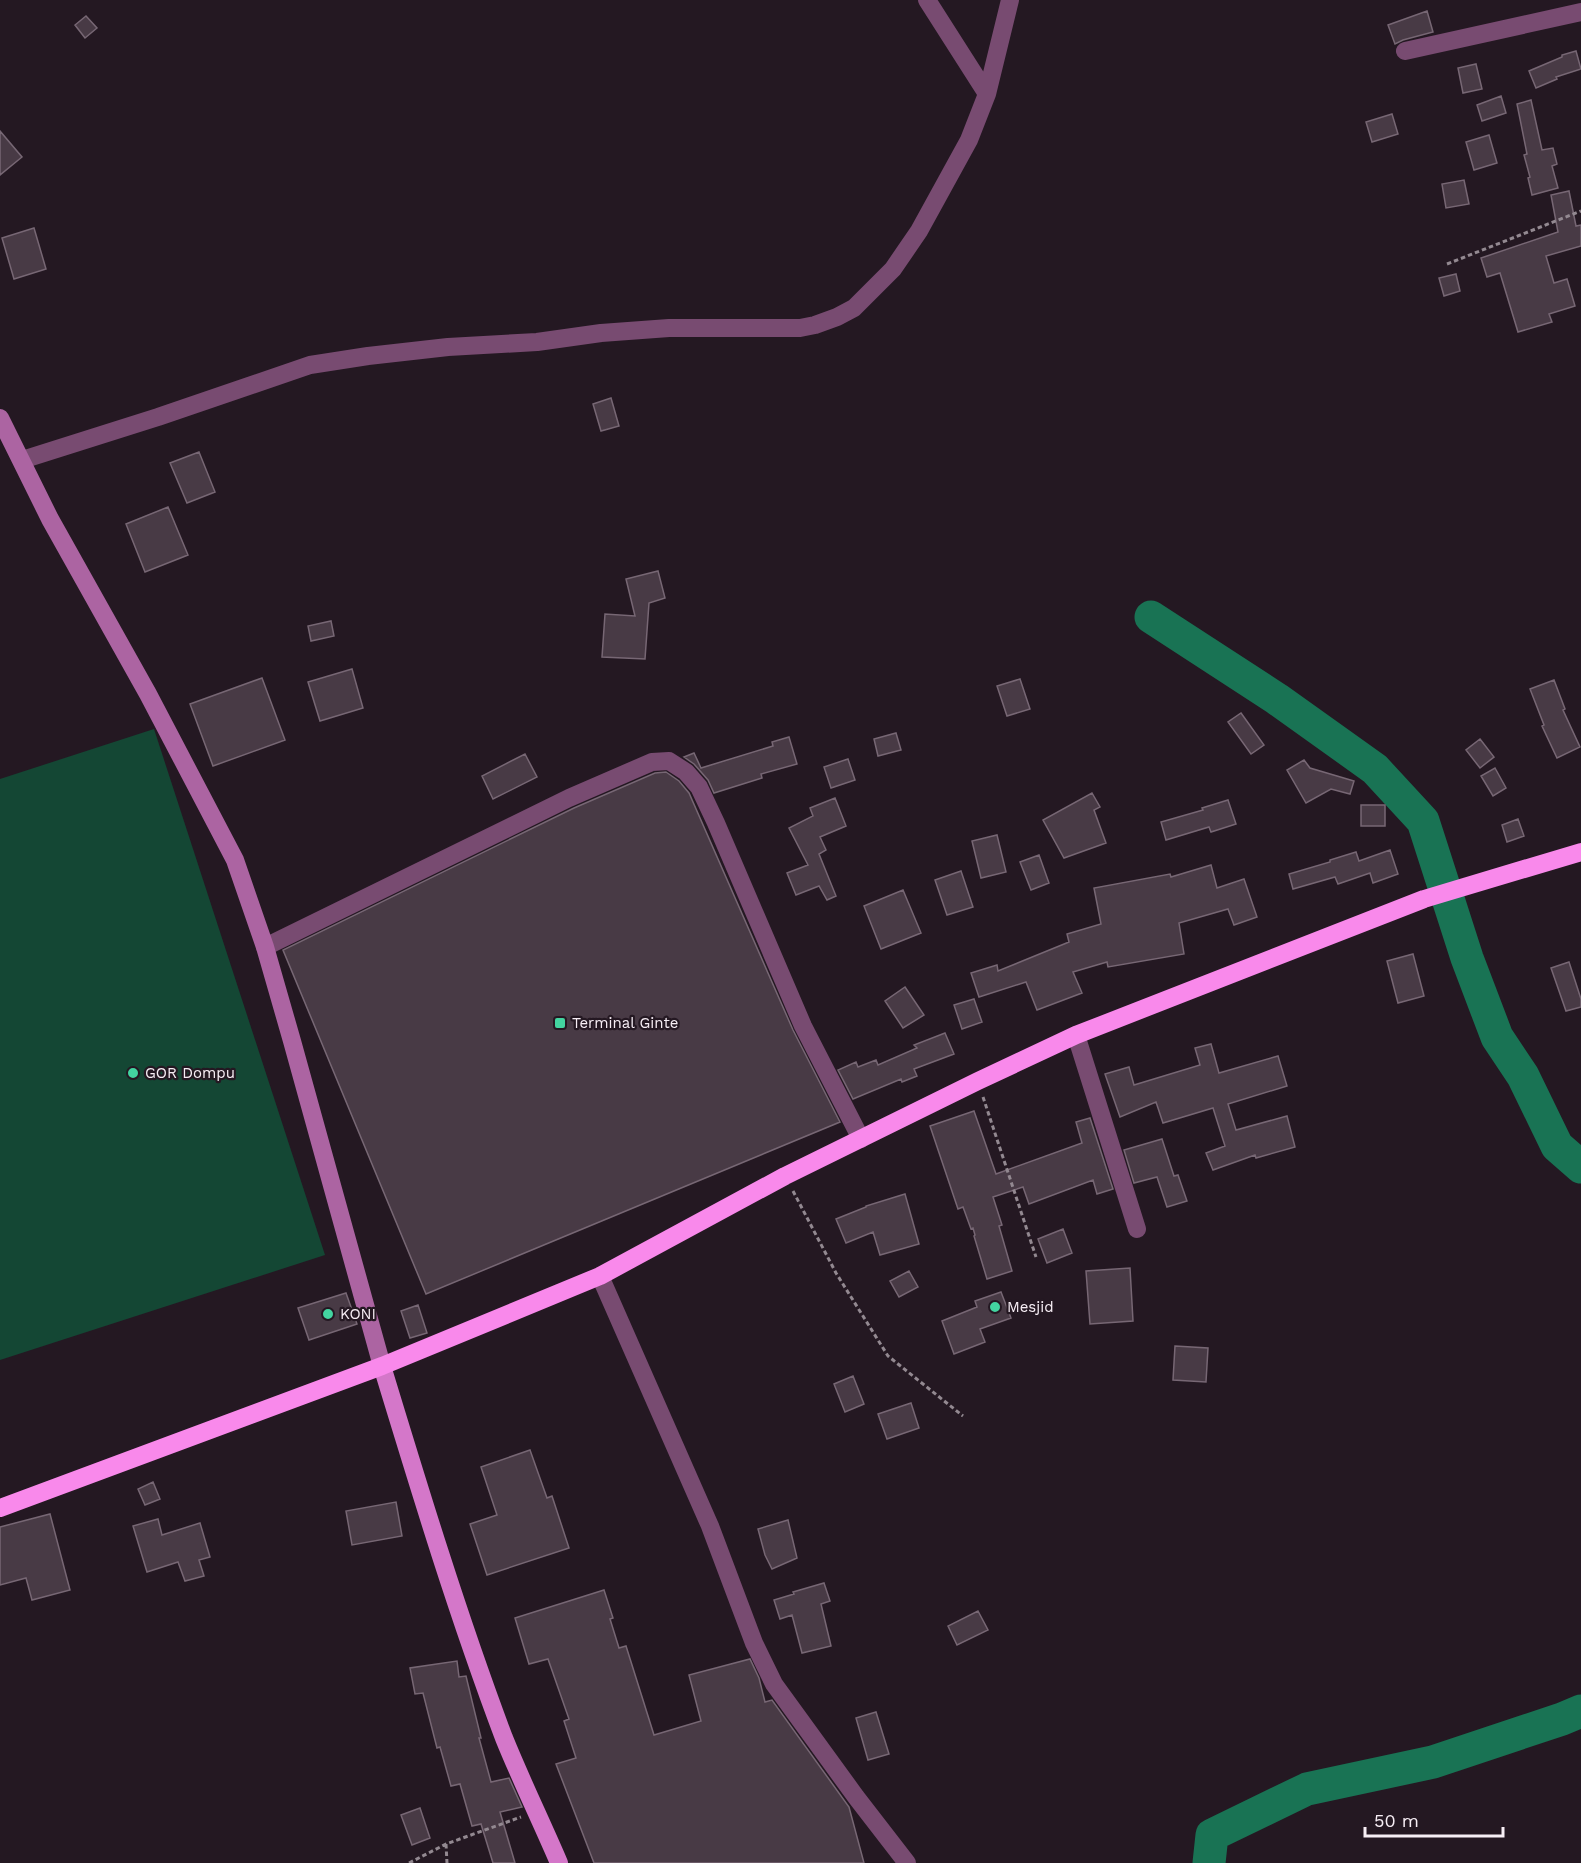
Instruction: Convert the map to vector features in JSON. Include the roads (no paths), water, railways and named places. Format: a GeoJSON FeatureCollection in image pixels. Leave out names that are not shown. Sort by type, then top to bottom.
{"type":"FeatureCollection","features":[{"type":"Feature","properties":{"kind":"highway"},"geometry":{"type":"LineString","coordinates":[[0,1508],[382,1366],[600,1276],[785,1176],[1076,1035],[1424,899],[1581,852]]}},
{"type":"Feature","properties":{"kind":"main road"},"geometry":{"type":"LineString","coordinates":[[382,1366],[434,1536],[505,1740],[559,1863]]}},
{"type":"Feature","properties":{"kind":"street"},"geometry":{"type":"LineString","coordinates":[[927,0],[987,94]]}},
{"type":"Feature","properties":{"kind":"street"},"geometry":{"type":"LineString","coordinates":[[22,460],[310,365],[448,347],[537,342],[601,333],[657,329],[800,328],[837,317],[854,308],[893,269],[919,231],[969,140],[987,94],[1010,0]]}},
{"type":"Feature","properties":{"kind":"street"},"geometry":{"type":"LineString","coordinates":[[1405,51],[1581,12]]}},
{"type":"Feature","properties":{"kind":"street"},"geometry":{"type":"LineString","coordinates":[[0,418],[50,519],[148,694],[235,860],[265,947],[296,1052],[382,1366]]}},
{"type":"Feature","properties":{"kind":"street"},"geometry":{"type":"LineString","coordinates":[[265,947],[569,798],[652,762],[669,761],[686,772],[699,787],[803,1026],[861,1138]]}},
{"type":"Feature","properties":{"kind":"street"},"geometry":{"type":"LineString","coordinates":[[1076,1035],[1137,1229]]}},
{"type":"Feature","properties":{"kind":"street"},"geometry":{"type":"LineString","coordinates":[[600,1276],[706,1515],[754,1643],[774,1684],[907,1863]]}},
{"type":"Feature","properties":{"kind":"waterway"},"geometry":{"type":"LineString","coordinates":[[1151,617],[1277,699],[1375,769],[1423,821],[1467,958],[1497,1037],[1523,1076],[1557,1146],[1581,1167]]}},
{"type":"Feature","properties":{"kind":"waterway"},"geometry":{"type":"LineString","coordinates":[[1209,1863],[1212,1835],[1307,1789],[1433,1762],[1581,1711]]}},
{"type":"Feature","properties":{"kind":"place","name":"Terminal Ginte"},"geometry":{"type":"Point","coordinates":[560,1023]}},
{"type":"Feature","properties":{"kind":"place","name":"GOR Dompu"},"geometry":{"type":"Point","coordinates":[133,1073]}},
{"type":"Feature","properties":{"kind":"place","name":"Mesjid"},"geometry":{"type":"Point","coordinates":[995,1307]}},
{"type":"Feature","properties":{"kind":"place","name":"KONI"},"geometry":{"type":"Point","coordinates":[328,1314]}}]}
